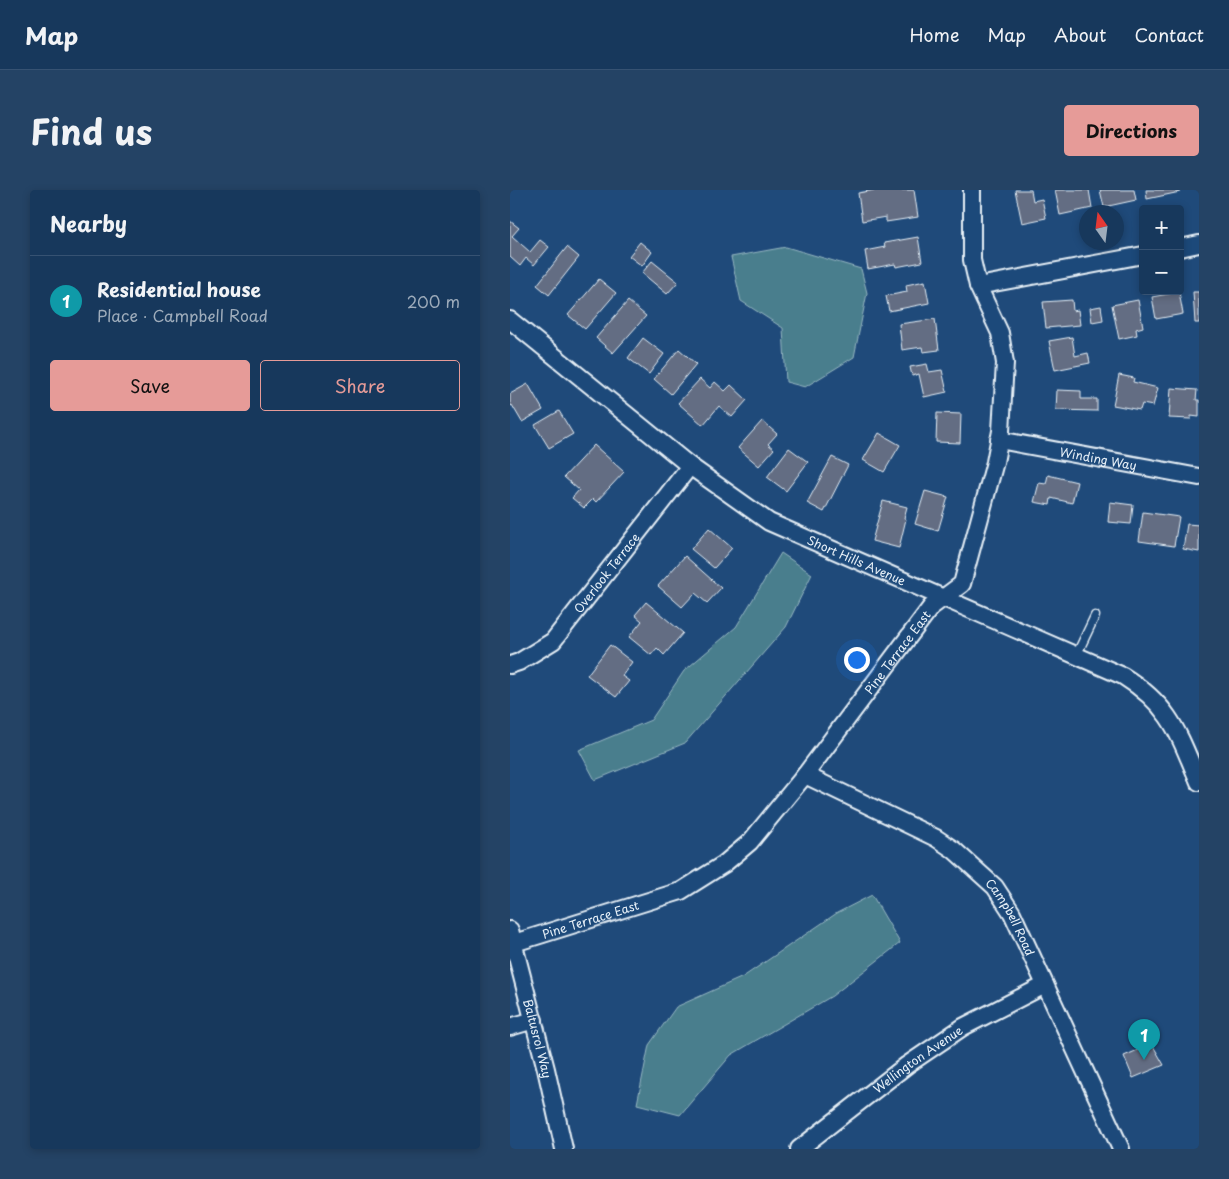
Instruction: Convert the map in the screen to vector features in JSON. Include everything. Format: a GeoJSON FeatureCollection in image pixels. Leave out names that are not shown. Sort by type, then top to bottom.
{"type":"FeatureCollection","features":[{"type":"Feature","properties":{"kind":"street","name":"Pine Terrace East"},"geometry":{"type":"LineString","coordinates":[[512,936],[681,891],[724,864],[750,842],[805,775],[931,607],[962,584],[993,472],[999,440],[1005,363],[1000,333],[978,286],[972,260],[972,190]]}},
{"type":"Feature","properties":{"kind":"street"},"geometry":{"type":"LineString","coordinates":[[1184,247],[1199,244]]}},
{"type":"Feature","properties":{"kind":"street"},"geometry":{"type":"LineString","coordinates":[[978,286],[1139,256]]}},
{"type":"Feature","properties":{"kind":"street","name":"Short Hills Avenue"},"geometry":{"type":"LineString","coordinates":[[510,320],[690,466],[769,522],[1123,676],[1139,686],[1157,701],[1169,717],[1199,782]]}},
{"type":"Feature","properties":{"kind":"street","name":"Winding Way"},"geometry":{"type":"LineString","coordinates":[[999,440],[1199,477]]}},
{"type":"Feature","properties":{"kind":"street","name":"Overlook Terrace"},"geometry":{"type":"LineString","coordinates":[[510,665],[519,662],[553,641],[690,466]]}},
{"type":"Feature","properties":{"kind":"street","name":"Campbell Road"},"geometry":{"type":"LineString","coordinates":[[805,775],[936,838],[954,850],[995,886],[1012,912],[1121,1149]]}},
{"type":"Feature","properties":{"kind":"street","name":"Baltusrol Way"},"geometry":{"type":"LineString","coordinates":[[512,936],[564,1149]]}},
{"type":"Feature","properties":{"kind":"street","name":"Wellington Avenue"},"geometry":{"type":"LineString","coordinates":[[799,1149],[907,1065],[963,1027],[1046,985]]}},
{"type":"Feature","properties":{"kind":"street"},"geometry":{"type":"LineString","coordinates":[[510,1027],[534,1020]]}},
{"type":"Feature","properties":{"kind":"lane"},"geometry":{"type":"LineString","coordinates":[[1076,656],[1095,616]]}},
{"type":"Feature","properties":{"kind":"shaded area"},"geometry":{"type":"Polygon","coordinates":[[[786,247],[861,269],[867,293],[854,357],[805,387],[786,382],[783,328],[741,301],[731,257],[786,247]]]}},
{"type":"Feature","properties":{"kind":"shaded area"},"geometry":{"type":"Polygon","coordinates":[[[781,553],[812,574],[786,627],[685,743],[595,780],[579,750],[651,720],[684,671],[736,627],[781,553]]]}},
{"type":"Feature","properties":{"kind":"shaded area"},"geometry":{"type":"Polygon","coordinates":[[[872,895],[900,943],[832,996],[731,1055],[680,1115],[637,1104],[649,1045],[676,1007],[743,977],[837,913],[872,895]]]}},
{"type":"Feature","properties":{"kind":"building"},"geometry":{"type":"Polygon","coordinates":[[[875,190],[914,190],[918,217],[886,222],[886,217],[862,221],[858,193],[875,190]]]}},
{"type":"Feature","properties":{"kind":"building"},"geometry":{"type":"Polygon","coordinates":[[[1015,190],[1031,190],[1033,201],[1042,199],[1046,218],[1022,223],[1015,190]]]}},
{"type":"Feature","properties":{"kind":"building"},"geometry":{"type":"Polygon","coordinates":[[[1055,190],[1089,190],[1092,205],[1079,205],[1079,211],[1060,215],[1055,190]]]}},
{"type":"Feature","properties":{"kind":"building"},"geometry":{"type":"Polygon","coordinates":[[[1100,190],[1134,190],[1136,200],[1104,205],[1100,190]]]}},
{"type":"Feature","properties":{"kind":"building"},"geometry":{"type":"Polygon","coordinates":[[[1146,190],[1179,190],[1180,192],[1147,199],[1146,190]]]}},
{"type":"Feature","properties":{"kind":"building"},"geometry":{"type":"Polygon","coordinates":[[[510,221],[519,228],[512,236],[530,252],[540,240],[549,247],[534,265],[526,258],[520,266],[510,257],[510,221]]]}},
{"type":"Feature","properties":{"kind":"building"},"geometry":{"type":"Polygon","coordinates":[[[918,237],[922,262],[896,267],[895,264],[868,269],[865,251],[885,247],[884,243],[918,237]]]}},
{"type":"Feature","properties":{"kind":"building"},"geometry":{"type":"Polygon","coordinates":[[[640,242],[652,252],[642,266],[629,256],[640,242]]]}},
{"type":"Feature","properties":{"kind":"building"},"geometry":{"type":"Polygon","coordinates":[[[567,247],[579,257],[549,295],[537,285],[567,247]]]}},
{"type":"Feature","properties":{"kind":"building"},"geometry":{"type":"Polygon","coordinates":[[[652,261],[678,282],[667,294],[642,273],[652,261]]]}},
{"type":"Feature","properties":{"kind":"building"},"geometry":{"type":"Polygon","coordinates":[[[599,279],[616,293],[585,329],[568,315],[599,279]]]}},
{"type":"Feature","properties":{"kind":"building"},"geometry":{"type":"Polygon","coordinates":[[[925,281],[929,303],[889,311],[886,296],[907,292],[906,285],[925,281]]]}},
{"type":"Feature","properties":{"kind":"building"},"geometry":{"type":"Polygon","coordinates":[[[1193,292],[1199,292],[1199,323],[1195,323],[1193,292]]]}},
{"type":"Feature","properties":{"kind":"building"},"geometry":{"type":"Polygon","coordinates":[[[1180,295],[1183,314],[1156,319],[1152,297],[1180,295]]]}},
{"type":"Feature","properties":{"kind":"building"},"geometry":{"type":"Polygon","coordinates":[[[1072,300],[1073,311],[1078,310],[1080,325],[1046,328],[1043,302],[1072,300]]]}},
{"type":"Feature","properties":{"kind":"building"},"geometry":{"type":"Polygon","coordinates":[[[1138,300],[1143,327],[1136,329],[1137,335],[1119,339],[1112,305],[1138,300]]]}},
{"type":"Feature","properties":{"kind":"building"},"geometry":{"type":"Polygon","coordinates":[[[628,301],[646,316],[613,353],[596,338],[628,301]]]}},
{"type":"Feature","properties":{"kind":"building"},"geometry":{"type":"Polygon","coordinates":[[[1101,306],[1103,320],[1092,322],[1090,308],[1101,306]]]}},
{"type":"Feature","properties":{"kind":"building"},"geometry":{"type":"Polygon","coordinates":[[[935,319],[939,350],[923,352],[922,347],[902,350],[899,324],[935,319]]]}},
{"type":"Feature","properties":{"kind":"building"},"geometry":{"type":"Polygon","coordinates":[[[1072,337],[1075,356],[1088,353],[1090,363],[1055,370],[1049,341],[1072,337]]]}},
{"type":"Feature","properties":{"kind":"building"},"geometry":{"type":"Polygon","coordinates":[[[643,338],[664,354],[649,374],[628,358],[643,338]]]}},
{"type":"Feature","properties":{"kind":"building"},"geometry":{"type":"Polygon","coordinates":[[[679,349],[696,364],[671,394],[654,379],[679,349]]]}},
{"type":"Feature","properties":{"kind":"building"},"geometry":{"type":"Polygon","coordinates":[[[927,364],[929,372],[942,370],[947,392],[924,397],[919,374],[912,376],[910,367],[927,364]]]}},
{"type":"Feature","properties":{"kind":"building"},"geometry":{"type":"Polygon","coordinates":[[[1119,375],[1134,378],[1133,382],[1158,388],[1153,406],[1142,404],[1140,410],[1113,405],[1119,375]]]}},
{"type":"Feature","properties":{"kind":"building"},"geometry":{"type":"Polygon","coordinates":[[[700,379],[710,388],[715,382],[725,391],[731,385],[747,400],[732,417],[719,406],[703,425],[678,403],[700,379]]]}},
{"type":"Feature","properties":{"kind":"building"},"geometry":{"type":"Polygon","coordinates":[[[528,384],[543,410],[522,422],[512,405],[510,406],[510,394],[528,384]]]}},
{"type":"Feature","properties":{"kind":"building"},"geometry":{"type":"Polygon","coordinates":[[[1171,388],[1197,390],[1196,400],[1199,400],[1199,417],[1191,416],[1191,419],[1169,418],[1171,388]]]}},
{"type":"Feature","properties":{"kind":"building"},"geometry":{"type":"Polygon","coordinates":[[[1057,390],[1081,391],[1081,399],[1097,399],[1097,411],[1056,410],[1057,390]]]}},
{"type":"Feature","properties":{"kind":"building"},"geometry":{"type":"Polygon","coordinates":[[[559,411],[573,434],[549,448],[535,425],[559,411]]]}},
{"type":"Feature","properties":{"kind":"building"},"geometry":{"type":"Polygon","coordinates":[[[937,413],[961,414],[960,443],[936,442],[937,413]]]}},
{"type":"Feature","properties":{"kind":"building"},"geometry":{"type":"Polygon","coordinates":[[[762,421],[777,434],[768,444],[774,449],[759,466],[738,448],[762,421]]]}},
{"type":"Feature","properties":{"kind":"building"},"geometry":{"type":"Polygon","coordinates":[[[879,433],[900,445],[884,472],[863,460],[879,433]]]}},
{"type":"Feature","properties":{"kind":"building"},"geometry":{"type":"Polygon","coordinates":[[[594,445],[624,472],[596,502],[593,499],[584,508],[572,498],[579,490],[564,477],[594,445]]]}},
{"type":"Feature","properties":{"kind":"building"},"geometry":{"type":"Polygon","coordinates":[[[789,448],[808,462],[786,491],[767,477],[789,448]]]}},
{"type":"Feature","properties":{"kind":"building"},"geometry":{"type":"Polygon","coordinates":[[[832,457],[848,465],[824,512],[807,503],[832,457]]]}},
{"type":"Feature","properties":{"kind":"building"},"geometry":{"type":"Polygon","coordinates":[[[1048,475],[1077,482],[1072,503],[1051,498],[1050,505],[1034,502],[1039,483],[1046,484],[1048,475]]]}},
{"type":"Feature","properties":{"kind":"building"},"geometry":{"type":"Polygon","coordinates":[[[925,491],[948,497],[938,531],[915,524],[925,491]]]}},
{"type":"Feature","properties":{"kind":"building"},"geometry":{"type":"Polygon","coordinates":[[[883,501],[907,507],[899,548],[872,541],[883,501]]]}},
{"type":"Feature","properties":{"kind":"building"},"geometry":{"type":"Polygon","coordinates":[[[1110,502],[1133,505],[1131,524],[1108,522],[1110,502]]]}},
{"type":"Feature","properties":{"kind":"building"},"geometry":{"type":"Polygon","coordinates":[[[1143,512],[1179,517],[1174,546],[1139,541],[1143,512]]]}},
{"type":"Feature","properties":{"kind":"building"},"geometry":{"type":"Polygon","coordinates":[[[1187,524],[1199,525],[1199,552],[1183,549],[1187,524]]]}},
{"type":"Feature","properties":{"kind":"building"},"geometry":{"type":"Polygon","coordinates":[[[709,528],[732,548],[714,568],[691,549],[709,528]]]}},
{"type":"Feature","properties":{"kind":"building"},"geometry":{"type":"Polygon","coordinates":[[[685,556],[721,588],[707,603],[695,593],[682,607],[658,586],[685,556]]]}},
{"type":"Feature","properties":{"kind":"building"},"geometry":{"type":"Polygon","coordinates":[[[646,602],[683,633],[664,655],[657,648],[651,655],[629,637],[642,621],[635,615],[646,602]]]}},
{"type":"Feature","properties":{"kind":"building"},"geometry":{"type":"Polygon","coordinates":[[[610,645],[632,662],[622,676],[629,681],[616,697],[587,675],[610,645]]]}},
{"type":"Feature","properties":{"kind":"building"},"geometry":{"type":"Polygon","coordinates":[[[1152,1044],[1164,1065],[1133,1078],[1124,1056],[1152,1044]]]}},
{"type":"Feature","properties":{"kind":"place","name":"Residential house"},"geometry":{"type":"Point","coordinates":[1144,1060]}}]}
